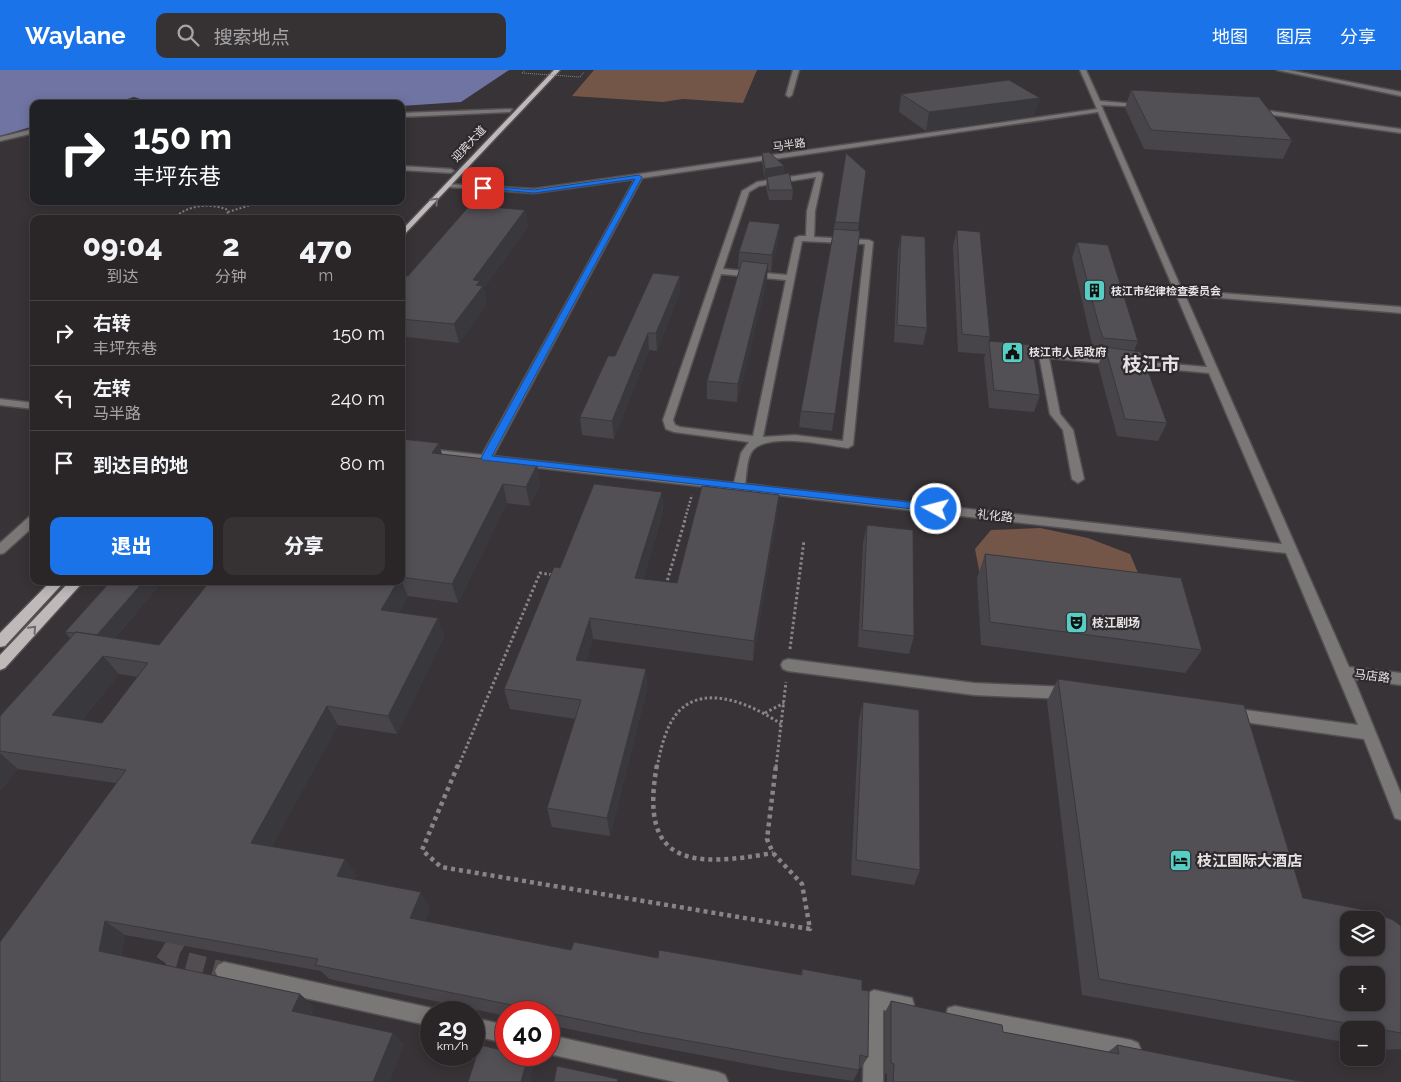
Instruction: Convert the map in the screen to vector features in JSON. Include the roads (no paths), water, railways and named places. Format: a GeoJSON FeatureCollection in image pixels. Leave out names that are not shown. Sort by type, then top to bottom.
{"type":"FeatureCollection","features":[{"type":"Feature","properties":{"kind":"main road","name":"迎宾大道"},"geometry":{"type":"LineString","coordinates":[[405,220],[549,70]]}},
{"type":"Feature","properties":{"kind":"main road","name":"迎宾大道"},"geometry":{"type":"LineString","coordinates":[[405,232],[557,70]]}},
{"type":"Feature","properties":{"kind":"main road"},"geometry":{"type":"LineString","coordinates":[[0,642],[55,585]]}},
{"type":"Feature","properties":{"kind":"main road"},"geometry":{"type":"LineString","coordinates":[[0,664],[74,585]]}},
{"type":"Feature","properties":{"kind":"street"},"geometry":{"type":"LineString","coordinates":[[789,95],[796,70]]}},
{"type":"Feature","properties":{"kind":"street"},"geometry":{"type":"LineString","coordinates":[[1083,70],[1344,672],[1401,813]]}},
{"type":"Feature","properties":{"kind":"street"},"geometry":{"type":"LineString","coordinates":[[1280,70],[1295,71],[1401,94]]}},
{"type":"Feature","properties":{"kind":"street","name":"马半路"},"geometry":{"type":"LineString","coordinates":[[449,185],[534,192],[1099,106],[1146,105]]}},
{"type":"Feature","properties":{"kind":"street"},"geometry":{"type":"LineString","coordinates":[[1243,109],[1401,132]]}},
{"type":"Feature","properties":{"kind":"street"},"geometry":{"type":"LineString","coordinates":[[405,115],[510,110]]}},
{"type":"Feature","properties":{"kind":"street"},"geometry":{"type":"LineString","coordinates":[[0,139],[30,132]]}},
{"type":"Feature","properties":{"kind":"street"},"geometry":{"type":"LineString","coordinates":[[405,168],[452,172]]}},
{"type":"Feature","properties":{"kind":"street"},"geometry":{"type":"LineString","coordinates":[[739,487],[747,450],[758,440],[799,238],[810,237],[869,242],[848,445],[777,437],[758,440],[678,430],[670,427],[668,420],[746,191],[757,184],[820,174],[811,212],[810,237]]}},
{"type":"Feature","properties":{"kind":"street"},"geometry":{"type":"LineString","coordinates":[[486,458],[639,177]]}},
{"type":"Feature","properties":{"kind":"street"},"geometry":{"type":"LineString","coordinates":[[718,271],[791,278]]}},
{"type":"Feature","properties":{"kind":"street"},"geometry":{"type":"LineString","coordinates":[[1180,292],[1401,310]]}},
{"type":"Feature","properties":{"kind":"street"},"geometry":{"type":"LineString","coordinates":[[1078,479],[1068,430],[1055,414],[1044,354],[1213,370]]}},
{"type":"Feature","properties":{"kind":"street"},"geometry":{"type":"LineString","coordinates":[[1,403],[30,406]]}},
{"type":"Feature","properties":{"kind":"street","name":"礼化路"},"geometry":{"type":"LineString","coordinates":[[405,449],[1290,549]]}},
{"type":"Feature","properties":{"kind":"street"},"geometry":{"type":"LineString","coordinates":[[0,550],[30,523]]}},
{"type":"Feature","properties":{"kind":"street"},"geometry":{"type":"LineString","coordinates":[[788,665],[974,689],[1080,694]]}},
{"type":"Feature","properties":{"kind":"street","name":"马店路"},"geometry":{"type":"LineString","coordinates":[[1344,672],[1401,680]]}},
{"type":"Feature","properties":{"kind":"street"},"geometry":{"type":"LineString","coordinates":[[1214,711],[1368,733]]}},
{"type":"Feature","properties":{"kind":"street"},"geometry":{"type":"LineString","coordinates":[[224,971],[420,1016]]}},
{"type":"Feature","properties":{"kind":"street"},"geometry":{"type":"LineString","coordinates":[[873,1082],[874,999],[1147,1053]]}},
{"type":"Feature","properties":{"kind":"street"},"geometry":{"type":"LineString","coordinates":[[560,1046],[718,1082]]}},
{"type":"Feature","properties":{"kind":"water"},"geometry":{"type":"Polygon","coordinates":[[[0,70],[509,70],[461,102],[405,106],[405,100],[143,100],[134,97],[124,100],[30,100],[30,127],[0,136],[0,70]]]}},
{"type":"Feature","properties":{"kind":"tunnel"},"geometry":{"type":"LineString","coordinates":[[168,956],[183,930]]}},
{"type":"Feature","properties":{"kind":"tunnel"},"geometry":{"type":"LineString","coordinates":[[164,962],[168,956]]}},
{"type":"Feature","properties":{"kind":"tunnel"},"geometry":{"type":"LineString","coordinates":[[168,956],[224,971]]}},
{"type":"Feature","properties":{"kind":"place","name":"枝江市纪律检查委员会"},"geometry":{"type":"Point","coordinates":[1095,291]}},
{"type":"Feature","properties":{"kind":"place","name":"枝江市人民政府"},"geometry":{"type":"Point","coordinates":[1013,352]}},
{"type":"Feature","properties":{"kind":"place","name":"枝江剧场"},"geometry":{"type":"Point","coordinates":[1076,623]}},
{"type":"Feature","properties":{"kind":"place","name":"枝江国际大酒店"},"geometry":{"type":"Point","coordinates":[1181,861]}},
{"type":"Feature","properties":{"kind":"district","name":"枝江市"},"geometry":{"type":"Point","coordinates":[1151,364]}}]}
